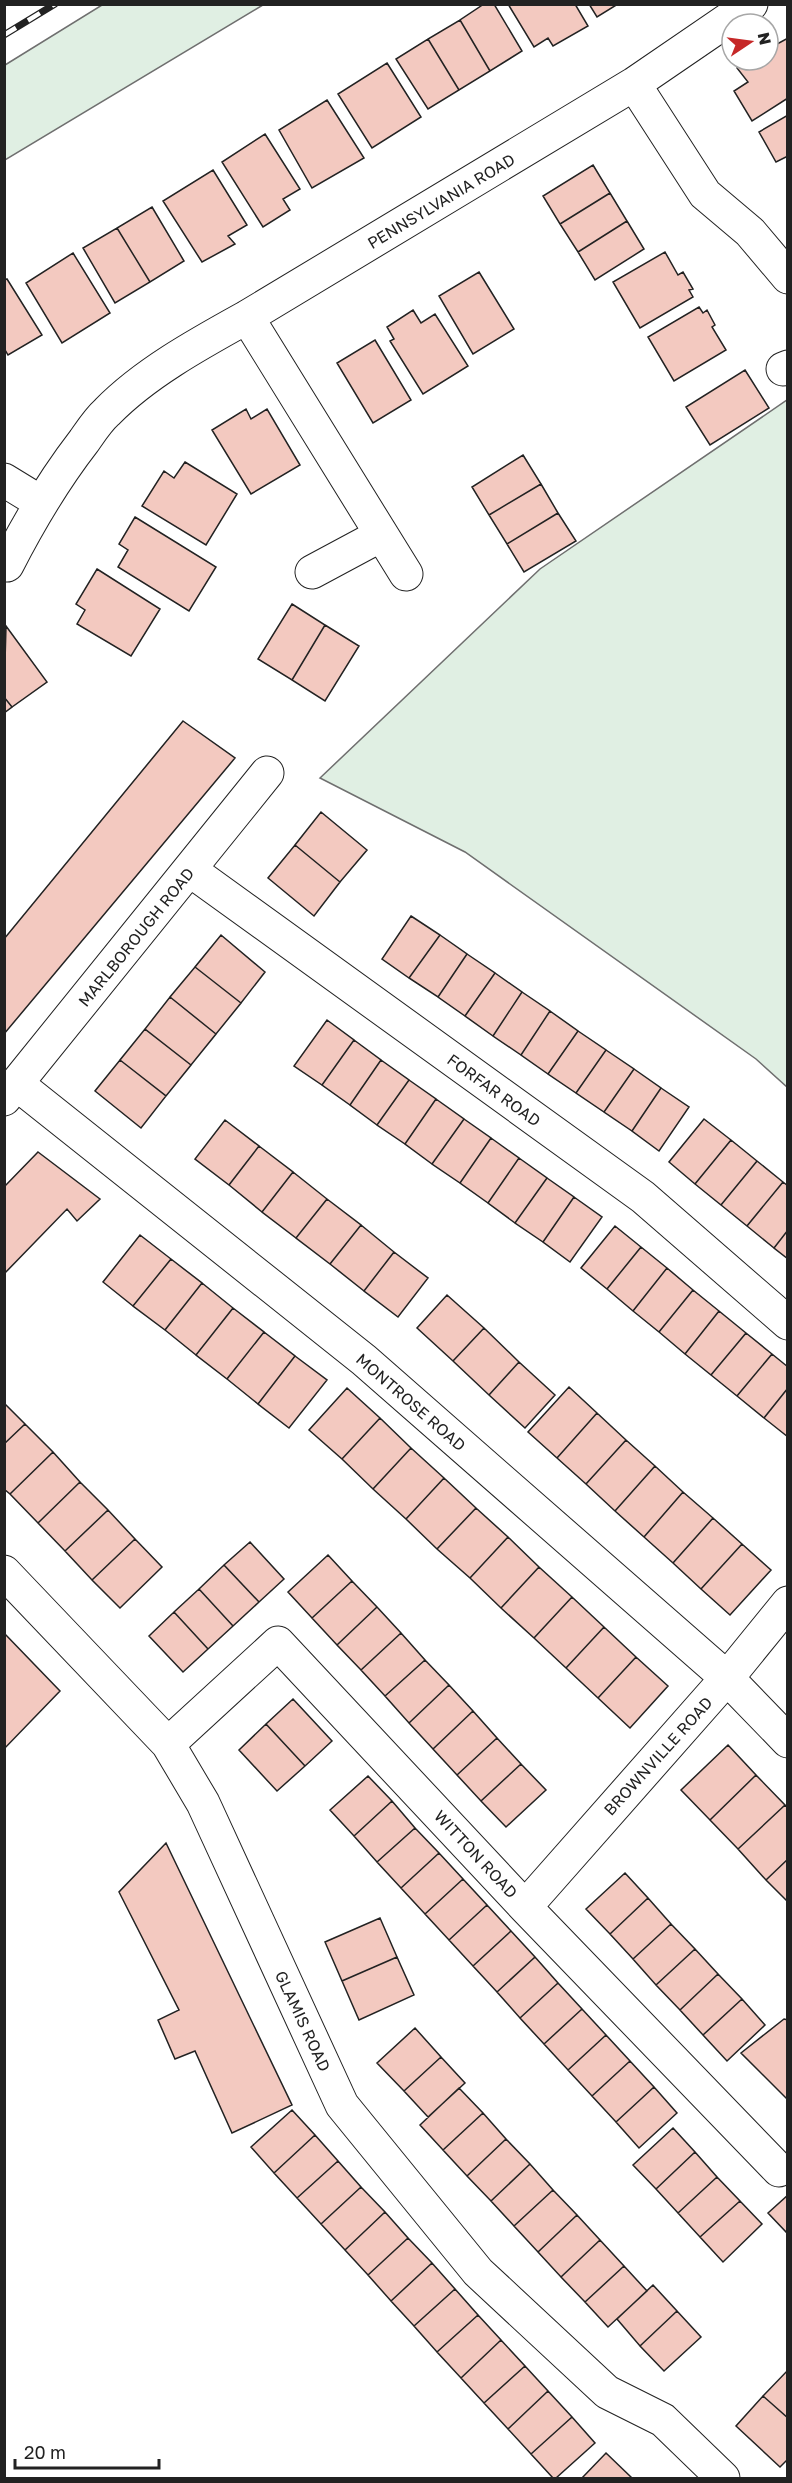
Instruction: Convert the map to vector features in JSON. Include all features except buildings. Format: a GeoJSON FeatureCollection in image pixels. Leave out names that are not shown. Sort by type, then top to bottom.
{"type":"FeatureCollection","features":[{"type":"Feature","properties":{"kind":"street","name":"PENNSYLVANIA ROAD"},"geometry":{"type":"LineString","coordinates":[[7,565],[40,502],[106,412],[165,366],[634,84],[751,4]]}},
{"type":"Feature","properties":{"kind":"street"},"geometry":{"type":"LineString","coordinates":[[634,84],[705,194],[750,232],[788,277]]}},
{"type":"Feature","properties":{"kind":"street"},"geometry":{"type":"LineString","coordinates":[[247,317],[406,574]]}},
{"type":"Feature","properties":{"kind":"street"},"geometry":{"type":"LineString","coordinates":[[4,480],[40,502]]}},
{"type":"Feature","properties":{"kind":"street"},"geometry":{"type":"LineString","coordinates":[[312,572],[381,535]]}},
{"type":"Feature","properties":{"kind":"street","name":"MARLBOROUGH ROAD"},"geometry":{"type":"LineString","coordinates":[[11,1092],[267,773]]}},
{"type":"Feature","properties":{"kind":"street","name":"FORFAR ROAD"},"geometry":{"type":"LineString","coordinates":[[190,870],[642,1197],[788,1323]]}},
{"type":"Feature","properties":{"kind":"street","name":"MONTROSE ROAD"},"geometry":{"type":"LineString","coordinates":[[11,1092],[364,1360],[727,1678],[788,1741]]}},
{"type":"Feature","properties":{"kind":"street","name":"GLAMIS ROAD"},"geometry":{"type":"LineString","coordinates":[[4,1572],[168,1744],[203,1803],[342,2105],[478,2272],[607,2392],[663,2420],[723,2478]]}},
{"type":"Feature","properties":{"kind":"street","name":"BROWNVILLE ROAD"},"geometry":{"type":"LineString","coordinates":[[525,1906],[727,1678],[788,1603]]}},
{"type":"Feature","properties":{"kind":"street","name":"WITTON ROAD"},"geometry":{"type":"LineString","coordinates":[[168,1744],[278,1643],[525,1906],[779,2170]]}},
{"type":"Feature","properties":{"kind":"green space"},"geometry":{"type":"Polygon","coordinates":[[[102,5],[263,5],[5,160],[5,65],[102,5]]]}},
{"type":"Feature","properties":{"kind":"green space"},"geometry":{"type":"Polygon","coordinates":[[[787,400],[787,1087],[756,1059],[465,852],[320,778],[540,569],[787,400]]]}},
{"type":"Feature","properties":{"kind":"railway"},"geometry":{"type":"LineString","coordinates":[[4,35],[55,4]]}}]}
